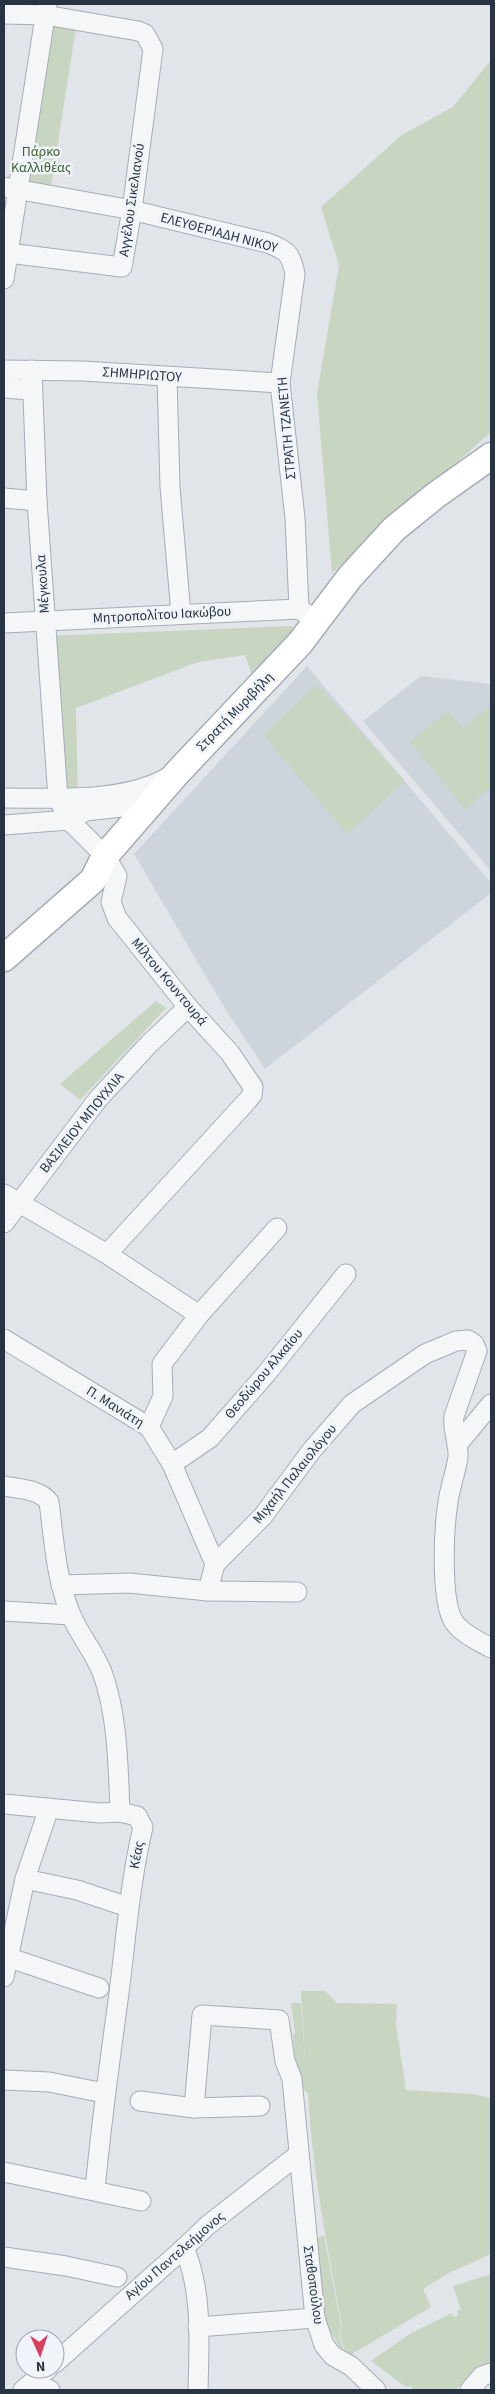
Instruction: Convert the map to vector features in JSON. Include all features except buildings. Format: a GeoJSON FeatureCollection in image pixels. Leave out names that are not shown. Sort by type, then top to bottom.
{"type":"FeatureCollection","features":[{"type":"Feature","properties":{"kind":"main road","name":"Στρατή Μυριβήλη"},"geometry":{"type":"LineString","coordinates":[[4,958],[93,880],[105,856],[149,804],[300,643],[307,614],[350,577],[394,529],[480,463]]}},
{"type":"Feature","properties":{"kind":"street"},"geometry":{"type":"LineString","coordinates":[[4,14],[46,10],[11,188],[8,253],[4,279]]}},
{"type":"Feature","properties":{"kind":"street","name":"Αγγέλου Σικελιανού"},"geometry":{"type":"LineString","coordinates":[[8,253],[122,267],[132,210],[153,49],[145,34],[138,31],[46,10]]}},
{"type":"Feature","properties":{"kind":"street","name":"ΕΛΕΥΘΕΡΙΑΔΗ ΝΙΚΟΥ"},"geometry":{"type":"LineString","coordinates":[[11,188],[132,210],[268,243],[286,251]]}},
{"type":"Feature","properties":{"kind":"street","name":"ΣΤΡΑΤΗ ΤΖΑΝΕΤΗ"},"geometry":{"type":"LineString","coordinates":[[286,251],[292,260],[295,274],[280,383],[307,614]]}},
{"type":"Feature","properties":{"kind":"street","name":"ΣΗΜΗΡΙΩΤΟΥ"},"geometry":{"type":"LineString","coordinates":[[4,370],[83,371],[280,383]]}},
{"type":"Feature","properties":{"kind":"street","name":"Μέγκουλα"},"geometry":{"type":"LineString","coordinates":[[32,370],[31,390],[36,501],[58,798]]}},
{"type":"Feature","properties":{"kind":"street"},"geometry":{"type":"LineString","coordinates":[[167,377],[170,479],[181,614]]}},
{"type":"Feature","properties":{"kind":"street"},"geometry":{"type":"LineString","coordinates":[[4,388],[31,390]]}},
{"type":"Feature","properties":{"kind":"street"},"geometry":{"type":"LineString","coordinates":[[4,498],[36,501]]}},
{"type":"Feature","properties":{"kind":"street","name":"Μητροπολίτου Ιακώβου"},"geometry":{"type":"LineString","coordinates":[[4,623],[181,614],[307,614]]}},
{"type":"Feature","properties":{"kind":"street"},"geometry":{"type":"LineString","coordinates":[[4,798],[58,798],[120,793],[161,782],[178,772]]}},
{"type":"Feature","properties":{"kind":"street","name":"Μίλτου Κουντουρά"},"geometry":{"type":"LineString","coordinates":[[58,798],[69,820],[105,856],[117,876],[111,902],[113,911],[188,1007],[230,1053],[253,1087],[252,1094],[247,1101],[107,1254]]}},
{"type":"Feature","properties":{"kind":"street"},"geometry":{"type":"LineString","coordinates":[[4,825],[69,820],[86,811],[149,804]]}},
{"type":"Feature","properties":{"kind":"street","name":"ΒΑΣΙΛΕΙΟΥ ΜΠΟΥΧΛΙΑ"},"geometry":{"type":"LineString","coordinates":[[4,1223],[12,1198],[98,1099],[148,1045],[188,1007]]}},
{"type":"Feature","properties":{"kind":"street"},"geometry":{"type":"LineString","coordinates":[[12,1198],[107,1254],[199,1315]]}},
{"type":"Feature","properties":{"kind":"street"},"geometry":{"type":"LineString","coordinates":[[149,1427],[163,1396],[162,1364],[199,1315],[277,1228]]}},
{"type":"Feature","properties":{"kind":"street","name":"Θεοδώρου Αλκαίου"},"geometry":{"type":"LineString","coordinates":[[172,1464],[210,1438],[266,1374],[346,1274]]}},
{"type":"Feature","properties":{"kind":"street","name":"Π. Μανιάτη"},"geometry":{"type":"LineString","coordinates":[[4,1339],[149,1427],[172,1464],[215,1564]]}},
{"type":"Feature","properties":{"kind":"street","name":"Μιχαήλ Παλαιολόγου"},"geometry":{"type":"LineString","coordinates":[[208,1590],[215,1564],[263,1516],[312,1450],[352,1404],[425,1354],[456,1341],[468,1340],[474,1344],[477,1351],[454,1416],[453,1425],[457,1445]]}},
{"type":"Feature","properties":{"kind":"street"},"geometry":{"type":"LineString","coordinates":[[491,1404],[457,1445],[457,1464],[448,1502],[444,1588],[446,1603],[454,1622],[471,1637],[491,1648]]}},
{"type":"Feature","properties":{"kind":"street"},"geometry":{"type":"LineString","coordinates":[[4,1486],[36,1492],[45,1496],[49,1502],[61,1585],[71,1615],[101,1671],[112,1708],[120,1812],[100,1813],[4,1804]]}},
{"type":"Feature","properties":{"kind":"street"},"geometry":{"type":"LineString","coordinates":[[61,1585],[129,1583],[208,1590],[297,1592]]}},
{"type":"Feature","properties":{"kind":"street"},"geometry":{"type":"LineString","coordinates":[[4,1610],[71,1615]]}},
{"type":"Feature","properties":{"kind":"street"},"geometry":{"type":"LineString","coordinates":[[4,1977],[6,1957],[25,1879],[49,1808]]}},
{"type":"Feature","properties":{"kind":"street","name":"Κέας"},"geometry":{"type":"LineString","coordinates":[[95,2190],[104,2093],[119,1993],[128,1906],[144,1828],[137,1816],[120,1812]]}},
{"type":"Feature","properties":{"kind":"street"},"geometry":{"type":"LineString","coordinates":[[25,1879],[78,1890],[128,1906]]}},
{"type":"Feature","properties":{"kind":"street"},"geometry":{"type":"LineString","coordinates":[[6,1957],[99,1988]]}},
{"type":"Feature","properties":{"kind":"street","name":"Σταθοπούλου"},"geometry":{"type":"LineString","coordinates":[[194,2108],[202,2015],[279,2020],[284,2061],[292,2079],[315,2318],[324,2345],[333,2356],[351,2366],[374,2390]]}},
{"type":"Feature","properties":{"kind":"street"},"geometry":{"type":"LineString","coordinates":[[4,2080],[49,2082],[104,2093]]}},
{"type":"Feature","properties":{"kind":"street"},"geometry":{"type":"LineString","coordinates":[[140,2101],[194,2108],[260,2106]]}},
{"type":"Feature","properties":{"kind":"street","name":"Αγίου Παντελεήμονος"},"geometry":{"type":"LineString","coordinates":[[65,2354],[184,2248],[208,2224],[299,2154]]}},
{"type":"Feature","properties":{"kind":"street"},"geometry":{"type":"LineString","coordinates":[[4,2172],[141,2201]]}},
{"type":"Feature","properties":{"kind":"street"},"geometry":{"type":"LineString","coordinates":[[184,2248],[193,2267],[198,2327],[198,2390]]}},
{"type":"Feature","properties":{"kind":"street"},"geometry":{"type":"LineString","coordinates":[[4,2256],[117,2277]]}},
{"type":"Feature","properties":{"kind":"street"},"geometry":{"type":"LineString","coordinates":[[198,2327],[315,2318]]}},
{"type":"Feature","properties":{"kind":"street"},"geometry":{"type":"LineString","coordinates":[[470,2390],[482,2376],[491,2373]]}},
{"type":"Feature","properties":{"kind":"street"},"geometry":{"type":"LineString","coordinates":[[28,2387],[50,2390]]}},
{"type":"Feature","properties":{"kind":"shaded area"},"geometry":{"type":"Polygon","coordinates":[[[307,666],[491,883],[491,893],[265,1069],[227,1012],[134,854],[307,666]]]}},
{"type":"Feature","properties":{"kind":"shaded area"},"geometry":{"type":"Polygon","coordinates":[[[421,676],[491,684],[491,871],[363,721],[421,676]]]}},
{"type":"Feature","properties":{"kind":"green space","name":"Πάρκο Καλλιθέας"},"geometry":{"type":"Polygon","coordinates":[[[58,25],[76,28],[51,186],[29,182],[25,179],[50,27],[58,25]]]}},
{"type":"Feature","properties":{"kind":"green space"},"geometry":{"type":"Polygon","coordinates":[[[491,60],[491,432],[332,573],[317,393],[339,265],[321,207],[402,135],[453,107],[491,60]]]}},
{"type":"Feature","properties":{"kind":"green space"},"geometry":{"type":"Polygon","coordinates":[[[292,626],[300,643],[257,690],[245,655],[198,662],[76,708],[78,796],[58,798],[46,636],[292,626]]]}},
{"type":"Feature","properties":{"kind":"green space"},"geometry":{"type":"Polygon","coordinates":[[[490,684],[491,788],[465,809],[410,742],[448,711],[463,728],[489,707],[490,684]]]}},
{"type":"Feature","properties":{"kind":"green space"},"geometry":{"type":"Polygon","coordinates":[[[317,685],[405,781],[347,834],[263,735],[317,685]]]}},
{"type":"Feature","properties":{"kind":"green space"},"geometry":{"type":"Polygon","coordinates":[[[156,1001],[166,1008],[80,1100],[60,1084],[156,1001]]]}},
{"type":"Feature","properties":{"kind":"green space"},"geometry":{"type":"Polygon","coordinates":[[[301,1991],[325,1991],[337,2003],[397,2004],[396,2025],[406,2090],[472,2094],[491,2098],[491,2254],[449,2273],[423,2289],[431,2307],[347,2357],[340,2337],[342,2326],[317,2181],[308,2093],[299,2082],[295,2066],[293,2034],[295,2034],[291,2003],[301,2003],[306,2074],[301,1991]]]}},
{"type":"Feature","properties":{"kind":"green space"},"geometry":{"type":"Polygon","coordinates":[[[324,2235],[341,2326],[339,2337],[346,2357],[323,2320],[313,2241],[324,2235]]]}},
{"type":"Feature","properties":{"kind":"green space"},"geometry":{"type":"Polygon","coordinates":[[[491,2274],[491,2363],[479,2367],[456,2390],[412,2390],[412,2386],[406,2387],[371,2361],[411,2333],[452,2313],[454,2317],[458,2316],[457,2311],[461,2309],[453,2286],[491,2274]]]}}]}
